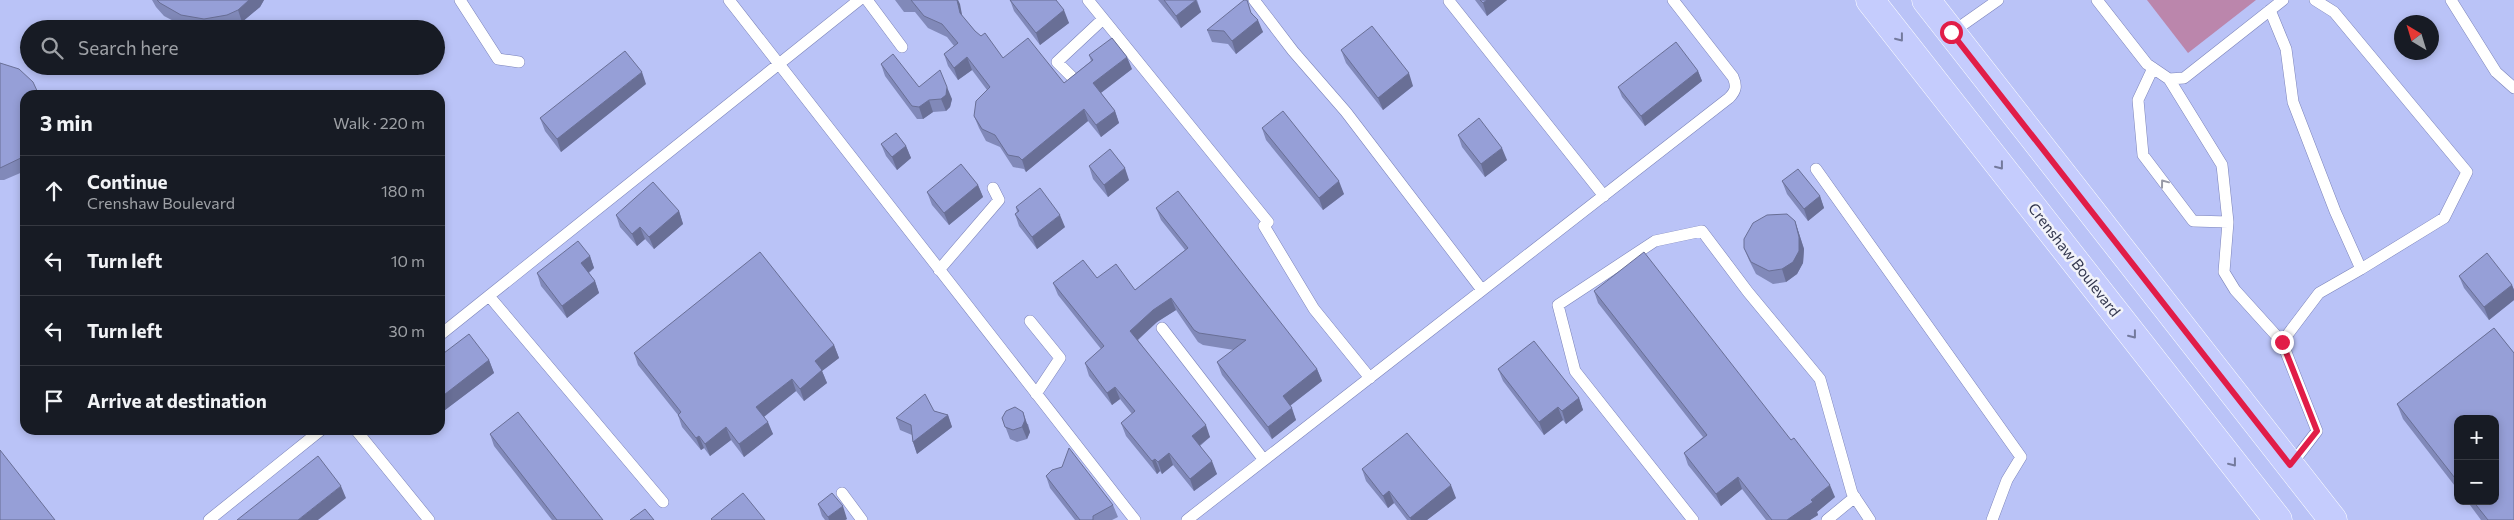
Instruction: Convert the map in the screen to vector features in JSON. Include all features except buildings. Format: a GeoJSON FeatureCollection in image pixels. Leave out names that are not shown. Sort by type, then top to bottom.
{"type":"FeatureCollection","features":[{"type":"Feature","properties":{"kind":"main road","name":"Crenshaw Boulevard"},"geometry":{"type":"LineString","coordinates":[[1870,0],[2278,520]]}},
{"type":"Feature","properties":{"kind":"main road"},"geometry":{"type":"LineString","coordinates":[[1926,0],[2333,520]]}},
{"type":"Feature","properties":{"kind":"lane"},"geometry":{"type":"LineString","coordinates":[[460,0],[498,60],[519,62]]}},
{"type":"Feature","properties":{"kind":"lane"},"geometry":{"type":"LineString","coordinates":[[729,0],[1135,520]]}},
{"type":"Feature","properties":{"kind":"lane"},"geometry":{"type":"LineString","coordinates":[[445,331],[859,0]]}},
{"type":"Feature","properties":{"kind":"lane"},"geometry":{"type":"LineString","coordinates":[[867,0],[902,47]]}},
{"type":"Feature","properties":{"kind":"lane"},"geometry":{"type":"LineString","coordinates":[[1088,0],[1268,222],[1264,226],[1314,309],[1370,378]]}},
{"type":"Feature","properties":{"kind":"lane"},"geometry":{"type":"LineString","coordinates":[[1254,0],[1292,51],[1346,112],[1482,290]]}},
{"type":"Feature","properties":{"kind":"lane"},"geometry":{"type":"LineString","coordinates":[[1188,520],[1735,92],[1736,84],[1733,77],[1673,0]]}},
{"type":"Feature","properties":{"kind":"lane"},"geometry":{"type":"LineString","coordinates":[[1951,32],[1998,0]]}},
{"type":"Feature","properties":{"kind":"lane"},"geometry":{"type":"LineString","coordinates":[[2097,0],[2147,64],[2169,79],[2222,165],[2228,222],[2224,272],[2235,290],[2282,342],[2317,431],[2290,465]]}},
{"type":"Feature","properties":{"kind":"lane"},"geometry":{"type":"LineString","coordinates":[[2169,79],[2184,78],[2283,0]]}},
{"type":"Feature","properties":{"kind":"lane"},"geometry":{"type":"LineString","coordinates":[[2282,342],[2319,293],[2444,218],[2467,172],[2334,12],[2315,0]]}},
{"type":"Feature","properties":{"kind":"lane"},"geometry":{"type":"LineString","coordinates":[[2451,0],[2496,72],[2514,88]]}},
{"type":"Feature","properties":{"kind":"lane"},"geometry":{"type":"LineString","coordinates":[[1449,1],[1604,196]]}},
{"type":"Feature","properties":{"kind":"lane"},"geometry":{"type":"LineString","coordinates":[[2270,10],[2286,49],[2293,102],[2335,211],[2361,269]]}},
{"type":"Feature","properties":{"kind":"lane"},"geometry":{"type":"LineString","coordinates":[[1073,78],[1057,62],[1103,19]]}},
{"type":"Feature","properties":{"kind":"lane"},"geometry":{"type":"LineString","coordinates":[[2153,68],[2138,100],[2143,155],[2193,221],[2228,222]]}},
{"type":"Feature","properties":{"kind":"lane"},"geometry":{"type":"LineString","coordinates":[[1816,169],[2021,457],[2007,480],[1992,520]]}},
{"type":"Feature","properties":{"kind":"lane"},"geometry":{"type":"LineString","coordinates":[[939,270],[999,200],[993,188]]}},
{"type":"Feature","properties":{"kind":"lane"},"geometry":{"type":"LineString","coordinates":[[1693,520],[1575,371],[1558,305],[1655,241],[1702,231],[1748,292],[1820,379],[1855,497],[1870,520]]}},
{"type":"Feature","properties":{"kind":"lane"},"geometry":{"type":"LineString","coordinates":[[489,296],[663,502]]}},
{"type":"Feature","properties":{"kind":"lane"},"geometry":{"type":"LineString","coordinates":[[1030,321],[1060,358],[1036,394]]}},
{"type":"Feature","properties":{"kind":"lane"},"geometry":{"type":"LineString","coordinates":[[1162,328],[1264,460]]}},
{"type":"Feature","properties":{"kind":"lane"},"geometry":{"type":"LineString","coordinates":[[209,520],[315,435]]}},
{"type":"Feature","properties":{"kind":"lane"},"geometry":{"type":"LineString","coordinates":[[360,435],[429,520]]}},
{"type":"Feature","properties":{"kind":"lane"},"geometry":{"type":"LineString","coordinates":[[842,493],[862,520]]}},
{"type":"Feature","properties":{"kind":"lane"},"geometry":{"type":"LineString","coordinates":[[1827,520],[1855,497]]}},
{"type":"Feature","properties":{"kind":"shaded area"},"geometry":{"type":"Polygon","coordinates":[[[0,0],[2514,0],[2514,520],[0,520],[0,0]]]}},
{"type":"Feature","properties":{"kind":"shaded area"},"geometry":{"type":"Polygon","coordinates":[[[2147,0],[2256,0],[2188,53],[2147,0]]]}},
{"type":"Feature","properties":{"kind":"route"},"geometry":{"type":"LineString","coordinates":[[1951,32],[2290,465],[2317,431],[2282,342]]}}]}
